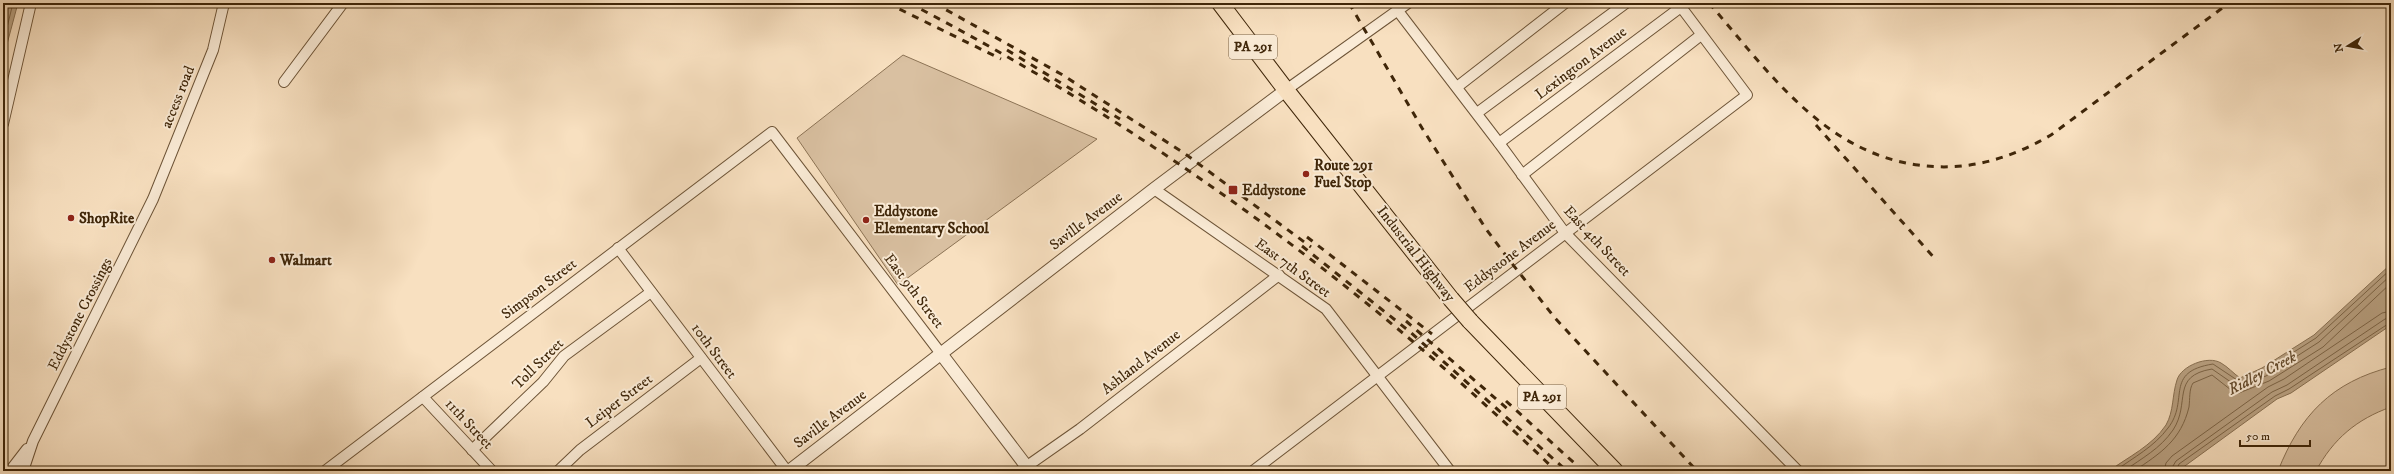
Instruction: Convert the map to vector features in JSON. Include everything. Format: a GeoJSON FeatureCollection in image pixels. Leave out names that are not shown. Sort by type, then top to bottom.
{"type":"FeatureCollection","features":[{"type":"Feature","properties":{"kind":"main road","name":"Industrial Highway"},"geometry":{"type":"LineString","coordinates":[[1220,3],[1286,90],[1470,321],[1615,471]]}},
{"type":"Feature","properties":{"kind":"street"},"geometry":{"type":"LineString","coordinates":[[3,124],[31,3]]}},
{"type":"Feature","properties":{"kind":"street","name":"access road"},"geometry":{"type":"LineString","coordinates":[[153,199],[213,50],[224,3]]}},
{"type":"Feature","properties":{"kind":"street"},"geometry":{"type":"LineString","coordinates":[[284,82],[343,3]]}},
{"type":"Feature","properties":{"kind":"street","name":"Saville Avenue"},"geometry":{"type":"LineString","coordinates":[[788,471],[942,355],[1006,303],[1154,189],[1286,90],[1408,3]]}},
{"type":"Feature","properties":{"kind":"street"},"geometry":{"type":"LineString","coordinates":[[1457,87],[1566,3]]}},
{"type":"Feature","properties":{"kind":"street"},"geometry":{"type":"LineString","coordinates":[[1477,113],[1626,3]]}},
{"type":"Feature","properties":{"kind":"street"},"geometry":{"type":"LineString","coordinates":[[1522,175],[1701,35],[1679,5]]}},
{"type":"Feature","properties":{"kind":"street","name":"Lexington Avenue"},"geometry":{"type":"LineString","coordinates":[[1500,143],[1679,5]]}},
{"type":"Feature","properties":{"kind":"street","name":"East 4th Street"},"geometry":{"type":"LineString","coordinates":[[1398,11],[1500,143],[1565,234],[1798,471]]}},
{"type":"Feature","properties":{"kind":"street","name":"Eddystone Avenue"},"geometry":{"type":"LineString","coordinates":[[1253,471],[1747,95],[1701,35]]}},
{"type":"Feature","properties":{"kind":"street","name":"Simpson Street"},"geometry":{"type":"LineString","coordinates":[[325,471],[772,132]]}},
{"type":"Feature","properties":{"kind":"street","name":"East 9th Street"},"geometry":{"type":"LineString","coordinates":[[772,132],[942,355],[1026,469]]}},
{"type":"Feature","properties":{"kind":"street","name":"East 7th Street"},"geometry":{"type":"LineString","coordinates":[[1154,189],[1326,309],[1376,377],[1450,471]]}},
{"type":"Feature","properties":{"kind":"street","name":"Eddystone Crossings"},"geometry":{"type":"LineString","coordinates":[[23,471],[33,441],[153,199]]}},
{"type":"Feature","properties":{"kind":"street","name":"10th Street"},"geometry":{"type":"LineString","coordinates":[[618,248],[700,358],[788,471]]}},
{"type":"Feature","properties":{"kind":"street","name":"Ashland Avenue"},"geometry":{"type":"LineString","coordinates":[[1026,469],[1279,275]]}},
{"type":"Feature","properties":{"kind":"street","name":"Toll Street"},"geometry":{"type":"LineString","coordinates":[[472,450],[543,382],[564,356],[651,292]]}},
{"type":"Feature","properties":{"kind":"street","name":"Leiper Street"},"geometry":{"type":"LineString","coordinates":[[558,471],[580,450],[700,358]]}},
{"type":"Feature","properties":{"kind":"street","name":"11th Street"},"geometry":{"type":"LineString","coordinates":[[423,397],[492,471]]}},
{"type":"Feature","properties":{"kind":"street","name":"Eddystone Crossings"},"geometry":{"type":"LineString","coordinates":[[10,471],[33,441]]}},
{"type":"Feature","properties":{"kind":"shaded area"},"geometry":{"type":"Polygon","coordinates":[[[903,55],[1097,139],[898,285],[797,138],[903,55]]]}},
{"type":"Feature","properties":{"kind":"shaded area"},"geometry":{"type":"Polygon","coordinates":[[[2391,367],[2391,407],[2367,418],[2347,432],[2330,449],[2316,471],[2278,471],[2297,433],[2308,417],[2321,404],[2335,392],[2352,382],[2370,373],[2391,367]]]}},
{"type":"Feature","properties":{"kind":"water"},"geometry":{"type":"Polygon","coordinates":[[[3,3],[18,3],[3,59],[3,3]]]}},
{"type":"Feature","properties":{"kind":"water","name":"Ridley Creek"},"geometry":{"type":"Polygon","coordinates":[[[2391,264],[2391,325],[2291,393],[2277,399],[2178,471],[2109,471],[2147,445],[2166,425],[2172,409],[2177,380],[2189,366],[2202,361],[2216,361],[2224,365],[2240,378],[2262,368],[2314,335],[2391,264]]]}},
{"type":"Feature","properties":{"kind":"railway"},"geometry":{"type":"LineString","coordinates":[[887,3],[1001,59]]}},
{"type":"Feature","properties":{"kind":"railway"},"geometry":{"type":"LineString","coordinates":[[909,3],[997,51],[1083,102],[1168,156],[1250,214],[1330,274],[1408,337],[1483,403],[1556,471]]}},
{"type":"Feature","properties":{"kind":"railway"},"geometry":{"type":"LineString","coordinates":[[934,3],[1061,74],[1184,153],[1311,247]]}},
{"type":"Feature","properties":{"kind":"railway"},"geometry":{"type":"LineString","coordinates":[[1349,3],[1422,128],[1486,229],[1555,318],[1697,471]]}},
{"type":"Feature","properties":{"kind":"railway"},"geometry":{"type":"LineString","coordinates":[[1709,3],[1776,81],[1800,105],[1826,126],[1854,144],[1884,157],[1918,165],[1936,167],[1953,167],[1987,162],[2020,151],[2051,135],[2229,3]]}},
{"type":"Feature","properties":{"kind":"railway"},"geometry":{"type":"LineString","coordinates":[[1007,50],[1120,119]]}},
{"type":"Feature","properties":{"kind":"railway"},"geometry":{"type":"LineString","coordinates":[[1816,125],[1937,261]]}},
{"type":"Feature","properties":{"kind":"railway"},"geometry":{"type":"LineString","coordinates":[[1307,237],[1432,334]]}},
{"type":"Feature","properties":{"kind":"railway"},"geometry":{"type":"LineString","coordinates":[[1302,246],[1409,331],[1567,471]]}},
{"type":"Feature","properties":{"kind":"railway"},"geometry":{"type":"LineString","coordinates":[[1406,321],[1510,411]]}},
{"type":"Feature","properties":{"kind":"railway"},"geometry":{"type":"LineString","coordinates":[[1506,401],[1583,471]]}},
{"type":"Feature","properties":{"kind":"place","name":"Route 291 Fuel Stop"},"geometry":{"type":"Point","coordinates":[1306,174]}},
{"type":"Feature","properties":{"kind":"place","name":"Eddystone"},"geometry":{"type":"Point","coordinates":[1233,190]}},
{"type":"Feature","properties":{"kind":"place","name":"ShopRite"},"geometry":{"type":"Point","coordinates":[71,218]}},
{"type":"Feature","properties":{"kind":"place","name":"Eddystone Elementary School"},"geometry":{"type":"Point","coordinates":[866,220]}},
{"type":"Feature","properties":{"kind":"place","name":"Walmart"},"geometry":{"type":"Point","coordinates":[272,260]}}]}
